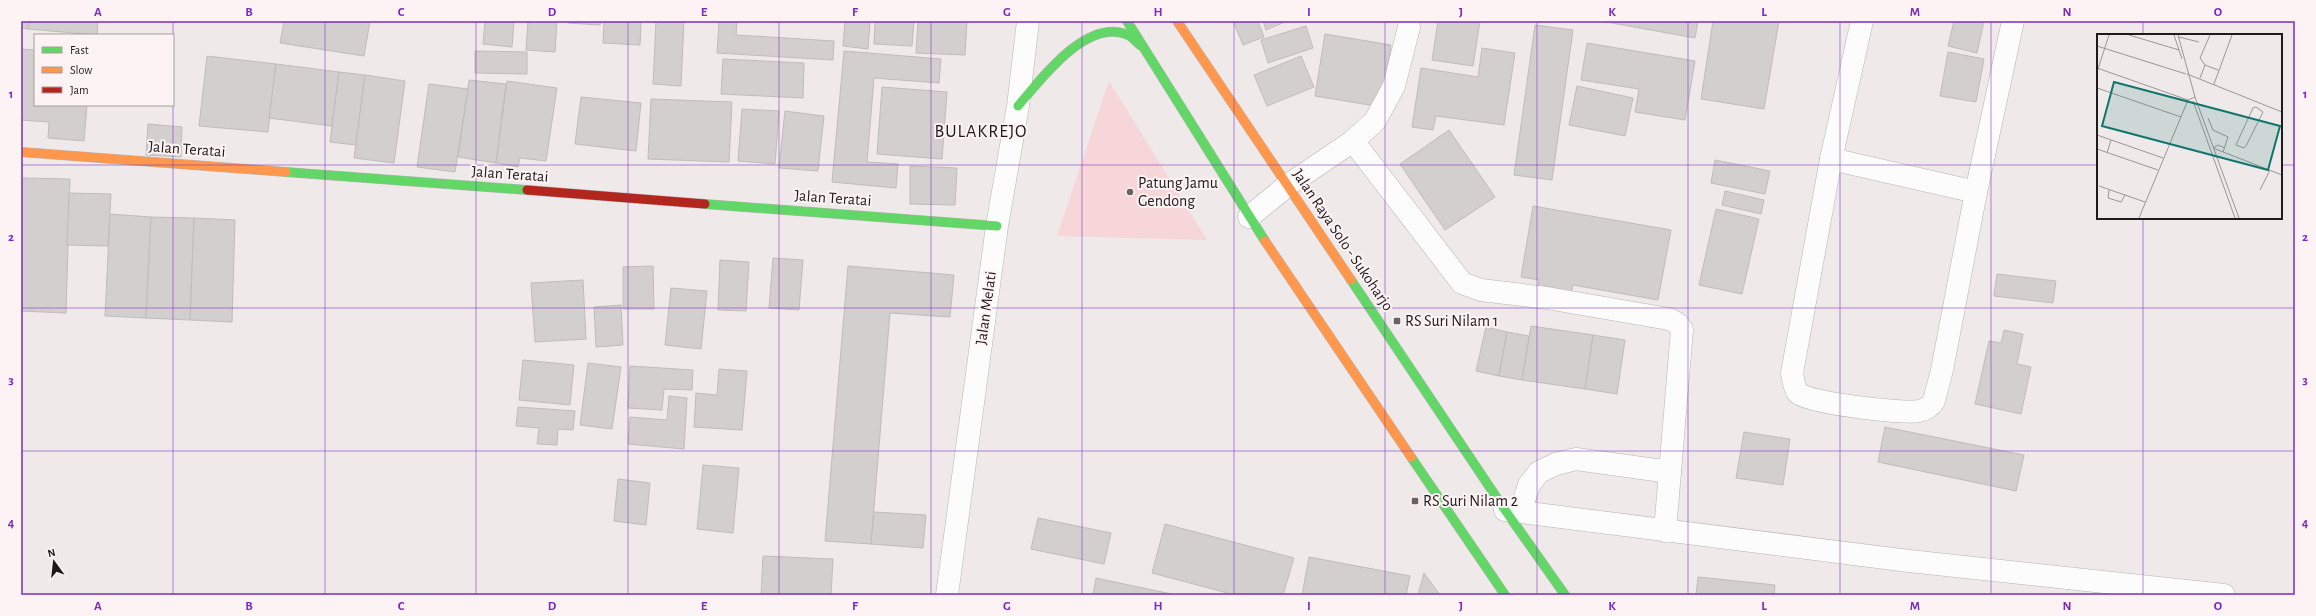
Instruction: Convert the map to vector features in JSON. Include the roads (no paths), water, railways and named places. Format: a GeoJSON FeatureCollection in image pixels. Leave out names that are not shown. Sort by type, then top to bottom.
{"type":"FeatureCollection","features":[{"type":"Feature","properties":{"kind":"main road"},"geometry":{"type":"LineString","coordinates":[[1127,21],[1249,217],[1505,595]]}},
{"type":"Feature","properties":{"kind":"main road","name":"Jalan Raya Solo - Sukoharjo"},"geometry":{"type":"LineString","coordinates":[[1177,21],[1512,511],[1565,595]]}},
{"type":"Feature","properties":{"kind":"main road"},"geometry":{"type":"LineString","coordinates":[[1018,106],[1050,68],[1074,46],[1089,38],[1105,32],[1118,32],[1129,35],[1144,48]]}},
{"type":"Feature","properties":{"kind":"main road","name":"Jalan Teratai"},"geometry":{"type":"LineString","coordinates":[[21,152],[997,226]]}},
{"type":"Feature","properties":{"kind":"street","name":"Jalan Melati"},"geometry":{"type":"LineString","coordinates":[[947,595],[997,226],[1018,106],[1028,21]]}},
{"type":"Feature","properties":{"kind":"street"},"geometry":{"type":"LineString","coordinates":[[1862,21],[1831,159],[1792,373],[1798,393],[1806,398],[1851,406],[1919,411],[1931,405],[1942,370],[1976,192],[2013,21]]}},
{"type":"Feature","properties":{"kind":"street"},"geometry":{"type":"LineString","coordinates":[[1249,217],[1288,185],[1353,141],[1375,121],[1394,86],[1408,27]]}},
{"type":"Feature","properties":{"kind":"street"},"geometry":{"type":"LineString","coordinates":[[1353,141],[1462,283],[1481,290],[1547,298],[1669,319],[1680,326],[1681,344],[1665,531]]}},
{"type":"Feature","properties":{"kind":"street"},"geometry":{"type":"LineString","coordinates":[[1831,159],[1976,192]]}},
{"type":"Feature","properties":{"kind":"street"},"geometry":{"type":"LineString","coordinates":[[1670,472],[1576,459],[1556,464],[1539,472],[1512,511],[1909,562],[2224,595]]}},
{"type":"Feature","properties":{"kind":"place","name":"Patung Jamu Gendong"},"geometry":{"type":"Point","coordinates":[1130,192]}},
{"type":"Feature","properties":{"kind":"place","name":"RS Suri Nilam 1"},"geometry":{"type":"Point","coordinates":[1397,321]}},
{"type":"Feature","properties":{"kind":"place","name":"RS Suri Nilam 2"},"geometry":{"type":"Point","coordinates":[1415,501]}},
{"type":"Feature","properties":{"kind":"district","name":"BULAKREJO"},"geometry":{"type":"Point","coordinates":[981,132]}}]}
